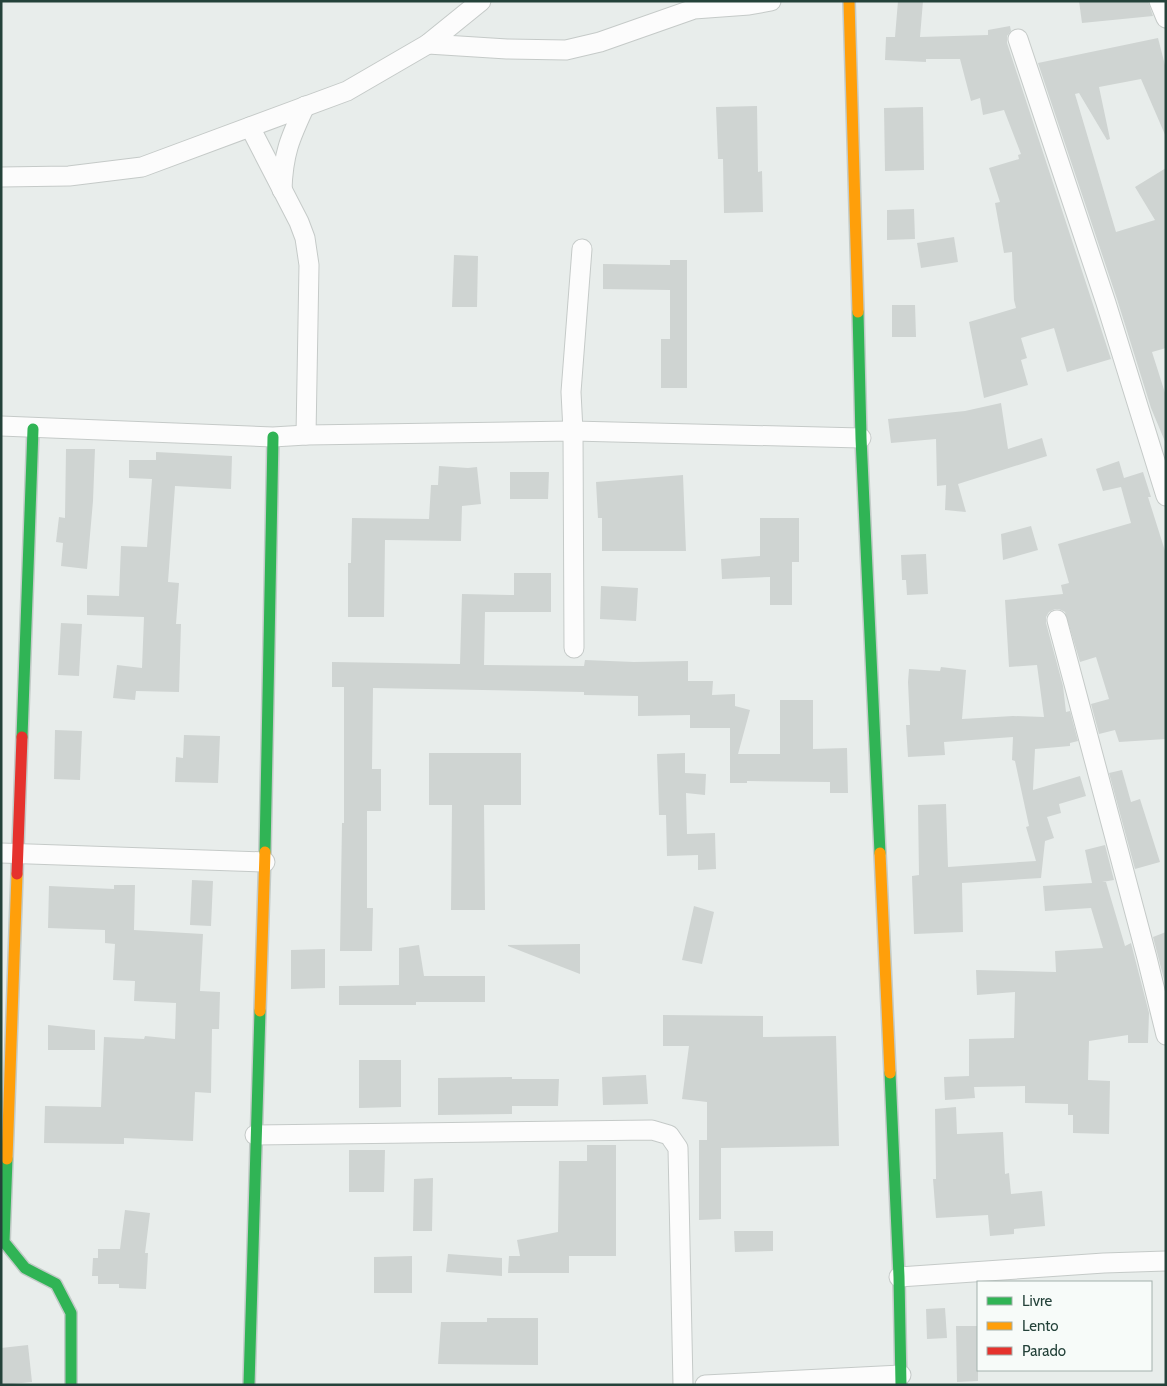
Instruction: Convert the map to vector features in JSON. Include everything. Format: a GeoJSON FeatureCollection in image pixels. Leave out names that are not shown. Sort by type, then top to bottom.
{"type":"FeatureCollection","features":[{"type":"Feature","properties":{"kind":"street"},"geometry":{"type":"LineString","coordinates":[[1,177],[69,176],[142,167],[347,91],[428,44],[481,1]]}},
{"type":"Feature","properties":{"kind":"street"},"geometry":{"type":"LineString","coordinates":[[428,44],[507,49],[566,50],[600,42],[694,10],[771,1]]}},
{"type":"Feature","properties":{"kind":"street"},"geometry":{"type":"LineString","coordinates":[[706,1385],[901,1380],[899,1277],[861,438],[849,1]]}},
{"type":"Feature","properties":{"kind":"street"},"geometry":{"type":"LineString","coordinates":[[1159,1],[1166,18]]}},
{"type":"Feature","properties":{"kind":"street"},"geometry":{"type":"LineString","coordinates":[[1018,39],[1106,303],[1166,496]]}},
{"type":"Feature","properties":{"kind":"street"},"geometry":{"type":"LineString","coordinates":[[282,190],[283,171],[289,140],[305,106]]}},
{"type":"Feature","properties":{"kind":"street"},"geometry":{"type":"LineString","coordinates":[[250,127],[299,222],[305,238],[309,265],[306,435]]}},
{"type":"Feature","properties":{"kind":"street"},"geometry":{"type":"LineString","coordinates":[[574,648],[573,431],[571,392],[582,249]]}},
{"type":"Feature","properties":{"kind":"street"},"geometry":{"type":"LineString","coordinates":[[1,426],[33,429],[273,437],[573,431],[861,438]]}},
{"type":"Feature","properties":{"kind":"street"},"geometry":{"type":"LineString","coordinates":[[33,429],[9,853],[4,1242],[25,1268],[56,1284],[71,1313],[71,1385]]}},
{"type":"Feature","properties":{"kind":"street"},"geometry":{"type":"LineString","coordinates":[[250,1385],[255,1135],[265,862],[273,437]]}},
{"type":"Feature","properties":{"kind":"street"},"geometry":{"type":"LineString","coordinates":[[1057,620],[1148,958],[1166,1035]]}},
{"type":"Feature","properties":{"kind":"street"},"geometry":{"type":"LineString","coordinates":[[9,853],[265,862]]}},
{"type":"Feature","properties":{"kind":"street"},"geometry":{"type":"LineString","coordinates":[[255,1135],[652,1130],[669,1134],[678,1148],[682,1385]]}},
{"type":"Feature","properties":{"kind":"street"},"geometry":{"type":"LineString","coordinates":[[899,1277],[1104,1263],[1166,1261]]}},
{"type":"Feature","properties":{"kind":"building"},"geometry":{"type":"Polygon","coordinates":[[[898,1],[923,1],[920,37],[988,35],[988,30],[1010,26],[1011,31],[1007,36],[1007,43],[1111,359],[1067,372],[1054,328],[1021,338],[1027,358],[1021,360],[1028,385],[984,398],[969,322],[1016,308],[1012,252],[1004,253],[995,203],[1000,202],[989,168],[1019,159],[1018,155],[1021,154],[1004,110],[983,115],[980,98],[971,101],[960,59],[926,59],[926,62],[885,60],[886,37],[895,37],[898,1]]]}},
{"type":"Feature","properties":{"kind":"building"},"geometry":{"type":"Polygon","coordinates":[[[1079,1],[1148,1],[1153,16],[1082,23],[1079,1]]]}},
{"type":"Feature","properties":{"kind":"building"},"geometry":{"type":"Polygon","coordinates":[[[1158,38],[1166,69],[1166,137],[1141,79],[1099,87],[1110,139],[1107,140],[1079,93],[1075,94],[1116,232],[1155,220],[1135,187],[1166,168],[1166,348],[1152,352],[1166,396],[1166,444],[1151,408],[1117,299],[1038,63],[1158,38]]]}},
{"type":"Feature","properties":{"kind":"building"},"geometry":{"type":"Polygon","coordinates":[[[757,106],[758,172],[762,171],[763,212],[724,213],[723,159],[718,159],[716,107],[757,106]]]}},
{"type":"Feature","properties":{"kind":"building"},"geometry":{"type":"Polygon","coordinates":[[[923,107],[924,170],[885,171],[884,108],[923,107]]]}},
{"type":"Feature","properties":{"kind":"building"},"geometry":{"type":"Polygon","coordinates":[[[914,209],[915,239],[887,240],[887,210],[914,209]]]}},
{"type":"Feature","properties":{"kind":"building"},"geometry":{"type":"Polygon","coordinates":[[[954,237],[958,262],[921,268],[917,243],[954,237]]]}},
{"type":"Feature","properties":{"kind":"building"},"geometry":{"type":"Polygon","coordinates":[[[454,255],[478,256],[477,307],[452,307],[454,255]]]}},
{"type":"Feature","properties":{"kind":"building"},"geometry":{"type":"Polygon","coordinates":[[[670,260],[687,260],[687,388],[661,388],[661,339],[670,339],[670,290],[603,289],[603,264],[670,265],[670,260]]]}},
{"type":"Feature","properties":{"kind":"building"},"geometry":{"type":"Polygon","coordinates":[[[892,305],[915,305],[916,337],[892,337],[892,305]]]}},
{"type":"Feature","properties":{"kind":"building"},"geometry":{"type":"Polygon","coordinates":[[[1001,403],[1008,449],[1042,438],[1047,456],[958,484],[966,512],[945,510],[946,485],[937,486],[936,439],[891,443],[888,419],[965,411],[1001,403]]]}},
{"type":"Feature","properties":{"kind":"building"},"geometry":{"type":"Polygon","coordinates":[[[66,449],[95,449],[87,569],[61,566],[63,543],[56,542],[59,517],[65,518],[66,449]]]}},
{"type":"Feature","properties":{"kind":"building"},"geometry":{"type":"Polygon","coordinates":[[[156,452],[232,456],[231,489],[175,486],[168,582],[179,583],[176,624],[181,624],[179,692],[136,691],[135,700],[113,698],[117,665],[142,668],[144,617],[87,615],[87,595],[119,596],[121,546],[147,547],[152,479],[129,478],[129,460],[156,460],[156,452]]]}},
{"type":"Feature","properties":{"kind":"building"},"geometry":{"type":"Polygon","coordinates":[[[1119,461],[1124,478],[1143,472],[1151,497],[1148,497],[1166,554],[1166,739],[1119,742],[1115,730],[1099,734],[1091,704],[1109,699],[1096,657],[1080,662],[1065,612],[1055,609],[1049,612],[1046,617],[1046,623],[1063,686],[1066,712],[1070,711],[1078,741],[1070,743],[1070,746],[1035,749],[1033,790],[1080,776],[1086,796],[1059,804],[1061,813],[1047,817],[1054,838],[1045,841],[1041,878],[962,883],[963,932],[914,934],[912,876],[919,875],[918,805],[946,804],[948,867],[1036,861],[1026,827],[1029,826],[1015,761],[1012,760],[1013,737],[944,742],[945,755],[908,757],[906,725],[910,725],[909,669],[940,671],[941,667],[966,670],[962,719],[1013,716],[1044,717],[1037,665],[1009,667],[1005,600],[1063,594],[1061,585],[1069,583],[1058,544],[1131,523],[1121,487],[1103,491],[1096,469],[1119,461]]]}},
{"type":"Feature","properties":{"kind":"building"},"geometry":{"type":"Polygon","coordinates":[[[439,466],[477,467],[481,504],[462,506],[461,541],[385,540],[384,617],[348,617],[348,563],[351,563],[352,518],[429,519],[431,485],[438,485],[439,466]]]}},
{"type":"Feature","properties":{"kind":"building"},"geometry":{"type":"Polygon","coordinates":[[[510,472],[549,472],[548,499],[510,499],[510,472]]]}},
{"type":"Feature","properties":{"kind":"building"},"geometry":{"type":"Polygon","coordinates":[[[683,475],[686,551],[602,551],[602,518],[598,518],[596,482],[683,475]]]}},
{"type":"Feature","properties":{"kind":"building"},"geometry":{"type":"Polygon","coordinates":[[[760,518],[799,518],[799,562],[792,562],[792,605],[770,605],[770,577],[722,579],[721,559],[760,556],[760,518]]]}},
{"type":"Feature","properties":{"kind":"building"},"geometry":{"type":"Polygon","coordinates":[[[1031,526],[1038,550],[1003,560],[1001,534],[1031,526]]]}},
{"type":"Feature","properties":{"kind":"building"},"geometry":{"type":"Polygon","coordinates":[[[926,554],[928,594],[907,595],[906,580],[902,580],[901,555],[926,554]]]}},
{"type":"Feature","properties":{"kind":"building"},"geometry":{"type":"Polygon","coordinates":[[[514,573],[551,573],[551,612],[485,612],[484,665],[584,666],[585,660],[634,662],[688,661],[688,681],[713,681],[712,695],[735,694],[735,706],[750,710],[738,754],[780,754],[780,700],[813,700],[813,749],[847,748],[848,793],[830,793],[830,782],[747,781],[747,783],[730,783],[730,728],[690,728],[690,715],[638,716],[638,696],[584,695],[584,692],[373,688],[372,769],[381,769],[381,811],[367,811],[367,908],[373,908],[372,951],[340,951],[342,823],[344,823],[344,687],[332,687],[332,662],[460,664],[462,594],[514,595],[514,573]]]}},
{"type":"Feature","properties":{"kind":"building"},"geometry":{"type":"Polygon","coordinates":[[[601,586],[638,588],[636,621],[600,619],[601,586]]]}},
{"type":"Feature","properties":{"kind":"building"},"geometry":{"type":"Polygon","coordinates":[[[61,623],[82,624],[79,676],[58,675],[61,623]]]}},
{"type":"Feature","properties":{"kind":"building"},"geometry":{"type":"Polygon","coordinates":[[[55,730],[82,731],[80,780],[54,779],[55,730]]]}},
{"type":"Feature","properties":{"kind":"building"},"geometry":{"type":"Polygon","coordinates":[[[184,735],[220,736],[218,783],[175,782],[176,757],[183,758],[184,735]]]}},
{"type":"Feature","properties":{"kind":"building"},"geometry":{"type":"Polygon","coordinates":[[[429,753],[521,753],[521,805],[484,805],[485,910],[451,910],[452,805],[429,805],[429,753]]]}},
{"type":"Feature","properties":{"kind":"building"},"geometry":{"type":"Polygon","coordinates":[[[685,753],[685,773],[706,774],[705,795],[686,793],[687,834],[715,833],[716,869],[698,870],[698,855],[667,856],[666,815],[659,815],[657,754],[685,753]]]}},
{"type":"Feature","properties":{"kind":"building"},"geometry":{"type":"Polygon","coordinates":[[[1122,770],[1131,802],[1140,799],[1160,862],[1135,869],[1109,773],[1122,770]]]}},
{"type":"Feature","properties":{"kind":"building"},"geometry":{"type":"Polygon","coordinates":[[[1105,845],[1114,880],[1102,882],[1106,882],[1125,946],[1131,943],[1149,1013],[1148,1043],[1128,1043],[1128,1035],[1089,1041],[1088,1080],[1110,1081],[1109,1134],[1073,1133],[1073,1115],[1068,1115],[1068,1104],[1025,1103],[1025,1086],[974,1087],[975,1098],[945,1100],[944,1077],[969,1076],[969,1039],[1014,1038],[1015,992],[977,995],[976,970],[1056,972],[1055,951],[1103,948],[1091,908],[1045,911],[1043,886],[1092,883],[1085,850],[1105,845]]]}},
{"type":"Feature","properties":{"kind":"building"},"geometry":{"type":"Polygon","coordinates":[[[192,880],[213,881],[211,926],[190,925],[192,880]]]}},
{"type":"Feature","properties":{"kind":"building"},"geometry":{"type":"Polygon","coordinates":[[[114,885],[135,885],[134,930],[203,934],[200,991],[220,992],[219,1029],[212,1029],[211,1093],[195,1092],[193,1141],[124,1138],[124,1144],[44,1143],[45,1106],[101,1107],[104,1037],[144,1039],[145,1036],[175,1039],[176,1003],[134,1001],[135,981],[113,980],[115,944],[105,943],[105,930],[48,928],[49,886],[114,889],[114,885]]]}},
{"type":"Feature","properties":{"kind":"building"},"geometry":{"type":"Polygon","coordinates":[[[694,906],[714,912],[702,964],[682,960],[694,906]]]}},
{"type":"Feature","properties":{"kind":"building"},"geometry":{"type":"Polygon","coordinates":[[[1166,932],[1166,987],[1153,937],[1166,932]]]}},
{"type":"Feature","properties":{"kind":"building"},"geometry":{"type":"Polygon","coordinates":[[[580,944],[580,974],[508,946],[508,945],[580,944]]]}},
{"type":"Feature","properties":{"kind":"building"},"geometry":{"type":"Polygon","coordinates":[[[419,945],[424,976],[485,976],[485,1002],[416,1002],[416,1005],[339,1005],[339,986],[399,985],[399,948],[419,945]]]}},
{"type":"Feature","properties":{"kind":"building"},"geometry":{"type":"Polygon","coordinates":[[[325,949],[325,988],[291,989],[291,950],[325,949]]]}},
{"type":"Feature","properties":{"kind":"building"},"geometry":{"type":"Polygon","coordinates":[[[663,1015],[763,1016],[763,1037],[836,1036],[839,1146],[721,1148],[721,1219],[699,1220],[699,1140],[707,1140],[707,1102],[682,1099],[689,1046],[663,1046],[663,1015]]]}},
{"type":"Feature","properties":{"kind":"building"},"geometry":{"type":"Polygon","coordinates":[[[48,1025],[95,1030],[95,1050],[48,1050],[48,1025]]]}},
{"type":"Feature","properties":{"kind":"building"},"geometry":{"type":"Polygon","coordinates":[[[359,1060],[401,1060],[401,1107],[359,1108],[359,1060]]]}},
{"type":"Feature","properties":{"kind":"building"},"geometry":{"type":"Polygon","coordinates":[[[646,1075],[648,1104],[603,1105],[602,1077],[646,1075]]]}},
{"type":"Feature","properties":{"kind":"building"},"geometry":{"type":"Polygon","coordinates":[[[512,1077],[512,1079],[559,1079],[558,1106],[512,1106],[512,1114],[438,1115],[438,1078],[512,1077]]]}},
{"type":"Feature","properties":{"kind":"building"},"geometry":{"type":"Polygon","coordinates":[[[956,1107],[957,1134],[1003,1132],[1005,1174],[1009,1173],[1011,1194],[1042,1191],[1045,1226],[1014,1229],[1014,1234],[990,1236],[988,1215],[936,1218],[933,1179],[936,1179],[935,1109],[956,1107]]]}},
{"type":"Feature","properties":{"kind":"building"},"geometry":{"type":"Polygon","coordinates":[[[587,1145],[616,1145],[616,1256],[569,1256],[569,1273],[508,1273],[509,1256],[520,1256],[517,1240],[558,1232],[559,1161],[587,1161],[587,1145]]]}},
{"type":"Feature","properties":{"kind":"building"},"geometry":{"type":"Polygon","coordinates":[[[349,1150],[385,1150],[384,1192],[349,1192],[349,1150]]]}},
{"type":"Feature","properties":{"kind":"building"},"geometry":{"type":"Polygon","coordinates":[[[433,1178],[432,1231],[413,1231],[414,1179],[433,1178]]]}},
{"type":"Feature","properties":{"kind":"building"},"geometry":{"type":"Polygon","coordinates":[[[125,1210],[150,1213],[145,1253],[148,1253],[146,1289],[119,1288],[119,1284],[98,1284],[98,1276],[92,1276],[93,1258],[98,1258],[98,1249],[120,1249],[125,1210]]]}},
{"type":"Feature","properties":{"kind":"building"},"geometry":{"type":"Polygon","coordinates":[[[734,1231],[773,1231],[773,1251],[735,1252],[734,1231]]]}},
{"type":"Feature","properties":{"kind":"building"},"geometry":{"type":"Polygon","coordinates":[[[448,1254],[502,1258],[502,1276],[446,1272],[448,1254]]]}},
{"type":"Feature","properties":{"kind":"building"},"geometry":{"type":"Polygon","coordinates":[[[412,1256],[412,1293],[374,1293],[374,1257],[412,1256]]]}},
{"type":"Feature","properties":{"kind":"building"},"geometry":{"type":"Polygon","coordinates":[[[945,1308],[947,1338],[927,1339],[926,1309],[945,1308]]]}},
{"type":"Feature","properties":{"kind":"building"},"geometry":{"type":"Polygon","coordinates":[[[487,1318],[538,1318],[538,1365],[438,1364],[441,1322],[487,1322],[487,1318]]]}},
{"type":"Feature","properties":{"kind":"building"},"geometry":{"type":"Polygon","coordinates":[[[956,1326],[977,1326],[978,1381],[957,1382],[956,1326]]]}},
{"type":"Feature","properties":{"kind":"building"},"geometry":{"type":"Polygon","coordinates":[[[28,1345],[32,1382],[1,1385],[1,1348],[28,1345]]]}},
{"type":"Feature","properties":{"kind":"traffic: fast"},"geometry":{"type":"LineString","coordinates":[[858,312],[861,438],[880,853]]}},
{"type":"Feature","properties":{"kind":"traffic: fast"},"geometry":{"type":"LineString","coordinates":[[22,737],[33,429]]}},
{"type":"Feature","properties":{"kind":"traffic: fast"},"geometry":{"type":"LineString","coordinates":[[265,852],[273,437]]}},
{"type":"Feature","properties":{"kind":"traffic: fast"},"geometry":{"type":"LineString","coordinates":[[249,1385],[260,1011]]}},
{"type":"Feature","properties":{"kind":"traffic: fast"},"geometry":{"type":"LineString","coordinates":[[890,1073],[899,1277],[901,1385]]}},
{"type":"Feature","properties":{"kind":"traffic: fast"},"geometry":{"type":"LineString","coordinates":[[7,1159],[4,1242],[25,1268],[56,1284],[71,1313],[71,1385]]}},
{"type":"Feature","properties":{"kind":"traffic: slow"},"geometry":{"type":"LineString","coordinates":[[849,1],[858,312]]}},
{"type":"Feature","properties":{"kind":"traffic: slow"},"geometry":{"type":"LineString","coordinates":[[260,1011],[265,852]]}},
{"type":"Feature","properties":{"kind":"traffic: slow"},"geometry":{"type":"LineString","coordinates":[[880,853],[890,1073]]}},
{"type":"Feature","properties":{"kind":"traffic: slow"},"geometry":{"type":"LineString","coordinates":[[7,1159],[17,874]]}},
{"type":"Feature","properties":{"kind":"traffic: jam"},"geometry":{"type":"LineString","coordinates":[[17,874],[22,737]]}}]}
